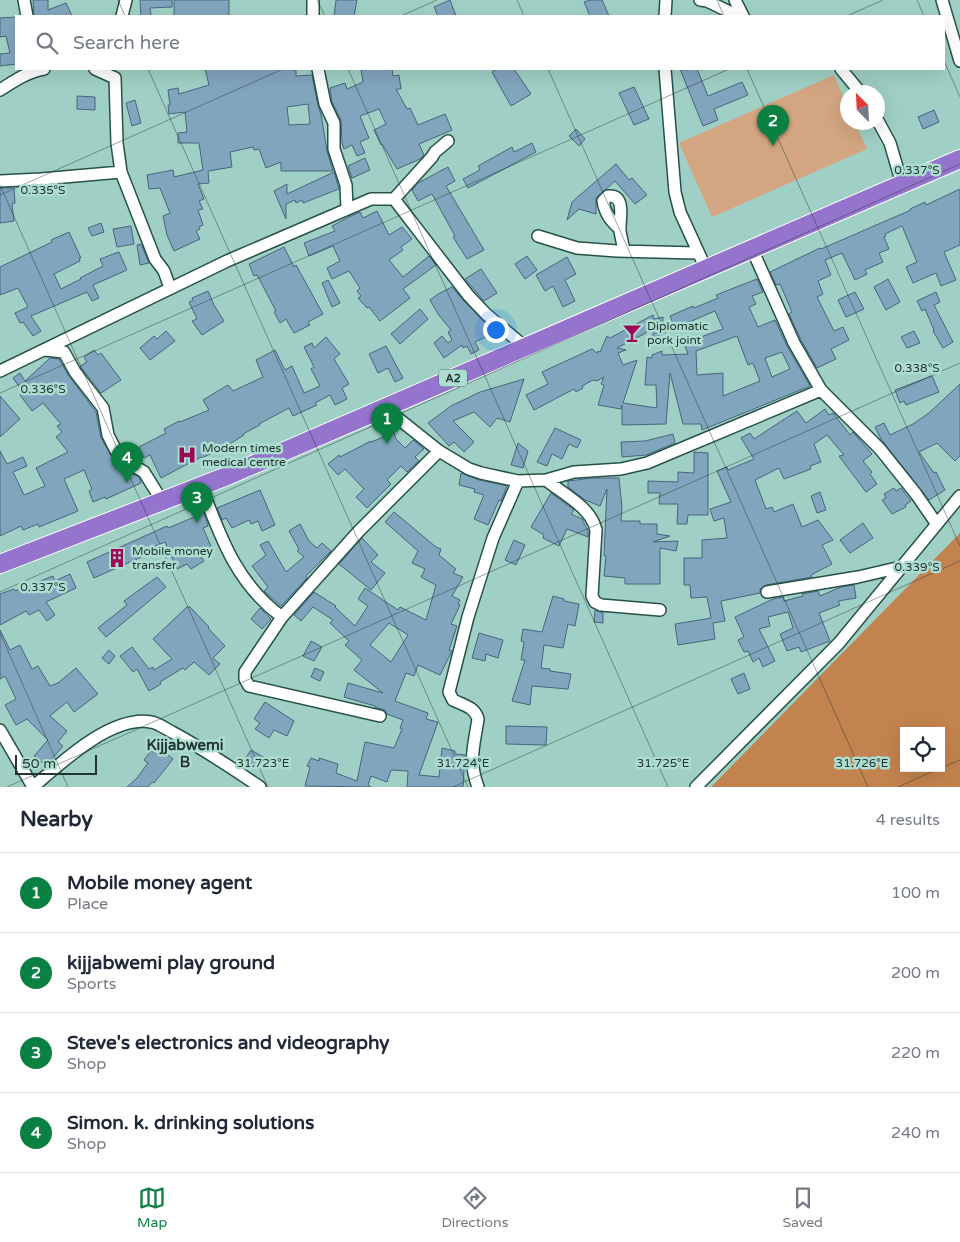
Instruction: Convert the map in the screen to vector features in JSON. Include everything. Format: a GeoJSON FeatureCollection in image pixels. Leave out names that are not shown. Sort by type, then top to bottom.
{"type":"FeatureCollection","features":[{"type":"Feature","properties":{"kind":"highway","name":"A2"},"geometry":{"type":"LineString","coordinates":[[0,564],[200,486],[385,408],[960,159]]}},
{"type":"Feature","properties":{"kind":"street"},"geometry":{"type":"LineString","coordinates":[[24,0],[27,15]]}},
{"type":"Feature","properties":{"kind":"street"},"geometry":{"type":"LineString","coordinates":[[122,15],[126,0]]}},
{"type":"Feature","properties":{"kind":"street"},"geometry":{"type":"LineString","coordinates":[[313,0],[313,15]]}},
{"type":"Feature","properties":{"kind":"street"},"geometry":{"type":"LineString","coordinates":[[665,15],[666,0]]}},
{"type":"Feature","properties":{"kind":"street"},"geometry":{"type":"LineString","coordinates":[[700,0],[707,1],[736,15]]}},
{"type":"Feature","properties":{"kind":"street"},"geometry":{"type":"LineString","coordinates":[[736,0],[743,15]]}},
{"type":"Feature","properties":{"kind":"street"},"geometry":{"type":"LineString","coordinates":[[942,0],[960,61]]}},
{"type":"Feature","properties":{"kind":"street"},"geometry":{"type":"LineString","coordinates":[[0,90],[24,76],[39,70]]}},
{"type":"Feature","properties":{"kind":"street"},"geometry":{"type":"LineString","coordinates":[[99,70],[116,74],[117,143],[121,172],[155,259],[164,271],[170,288]]}},
{"type":"Feature","properties":{"kind":"street"},"geometry":{"type":"LineString","coordinates":[[318,70],[325,104],[334,123],[334,150],[346,185],[347,209]]}},
{"type":"Feature","properties":{"kind":"street"},"geometry":{"type":"LineString","coordinates":[[665,70],[675,192],[680,212],[706,269]]}},
{"type":"Feature","properties":{"kind":"street"},"geometry":{"type":"LineString","coordinates":[[842,70],[854,85]]}},
{"type":"Feature","properties":{"kind":"street"},"geometry":{"type":"LineString","coordinates":[[883,130],[890,143],[902,184]]}},
{"type":"Feature","properties":{"kind":"street"},"geometry":{"type":"LineString","coordinates":[[0,371],[227,261],[371,199],[394,199],[432,157],[434,152],[448,141]]}},
{"type":"Feature","properties":{"kind":"street"},"geometry":{"type":"LineString","coordinates":[[0,181],[121,172]]}},
{"type":"Feature","properties":{"kind":"street"},"geometry":{"type":"LineString","coordinates":[[394,199],[468,295],[486,314],[525,347]]}},
{"type":"Feature","properties":{"kind":"street"},"geometry":{"type":"LineString","coordinates":[[620,229],[624,251]]}},
{"type":"Feature","properties":{"kind":"street"},"geometry":{"type":"LineString","coordinates":[[538,236],[577,248],[698,252]]}},
{"type":"Feature","properties":{"kind":"street"},"geometry":{"type":"LineString","coordinates":[[752,249],[794,343],[822,390],[880,449],[916,494],[936,523]]}},
{"type":"Feature","properties":{"kind":"street"},"geometry":{"type":"LineString","coordinates":[[44,350],[64,352],[75,372],[103,408],[108,435],[115,449],[121,458],[144,472],[162,501]]}},
{"type":"Feature","properties":{"kind":"street"},"geometry":{"type":"LineString","coordinates":[[385,408],[439,451],[469,469],[518,481],[546,480],[574,472],[621,469],[647,464],[822,390]]}},
{"type":"Feature","properties":{"kind":"street"},"geometry":{"type":"LineString","coordinates":[[380,716],[249,686],[245,679],[245,672],[282,617],[358,532],[439,451]]}},
{"type":"Feature","properties":{"kind":"street"},"geometry":{"type":"LineString","coordinates":[[546,480],[588,513],[594,520],[596,530],[592,596],[595,602],[601,605],[660,610]]}},
{"type":"Feature","properties":{"kind":"street"},"geometry":{"type":"LineString","coordinates":[[478,787],[472,772],[477,715],[471,709],[453,700],[449,692],[463,632],[493,538],[518,481]]}},
{"type":"Feature","properties":{"kind":"street"},"geometry":{"type":"LineString","coordinates":[[200,486],[235,566],[265,605],[282,617]]}},
{"type":"Feature","properties":{"kind":"street"},"geometry":{"type":"LineString","coordinates":[[696,787],[839,643],[960,496]]}},
{"type":"Feature","properties":{"kind":"street"},"geometry":{"type":"LineString","coordinates":[[767,592],[853,578],[901,567]]}},
{"type":"Feature","properties":{"kind":"street"},"geometry":{"type":"LineString","coordinates":[[0,730],[33,787],[94,739],[102,734],[138,721],[153,722],[232,768],[260,787]]}},
{"type":"Feature","properties":{"kind":"shaded area"},"geometry":{"type":"Polygon","coordinates":[[[834,75],[840,89],[840,130],[858,130],[867,149],[712,217],[679,143],[834,75]]]}},
{"type":"Feature","properties":{"kind":"shaded area"},"geometry":{"type":"Polygon","coordinates":[[[960,533],[960,787],[711,787],[960,533]]]}},
{"type":"Feature","properties":{"kind":"building"},"geometry":{"type":"Polygon","coordinates":[[[33,0],[48,0],[48,10],[66,3],[72,15],[34,15],[33,0]]]}},
{"type":"Feature","properties":{"kind":"building"},"geometry":{"type":"Polygon","coordinates":[[[140,0],[172,0],[172,7],[150,8],[151,15],[141,15],[140,0]]]}},
{"type":"Feature","properties":{"kind":"building"},"geometry":{"type":"Polygon","coordinates":[[[174,0],[229,0],[229,15],[174,15],[174,0]]]}},
{"type":"Feature","properties":{"kind":"building"},"geometry":{"type":"Polygon","coordinates":[[[336,0],[357,0],[354,15],[334,15],[336,0]]]}},
{"type":"Feature","properties":{"kind":"building"},"geometry":{"type":"Polygon","coordinates":[[[450,0],[456,15],[438,15],[434,7],[450,0]]]}},
{"type":"Feature","properties":{"kind":"building"},"geometry":{"type":"Polygon","coordinates":[[[602,0],[609,15],[590,15],[584,2],[602,0]]]}},
{"type":"Feature","properties":{"kind":"building"},"geometry":{"type":"Polygon","coordinates":[[[15,17],[15,64],[0,66],[0,54],[10,53],[6,36],[0,37],[0,18],[15,17]]]}},
{"type":"Feature","properties":{"kind":"building"},"geometry":{"type":"Polygon","coordinates":[[[205,70],[296,70],[296,76],[312,75],[327,151],[333,171],[281,171],[281,162],[266,168],[259,149],[254,150],[253,147],[230,152],[232,167],[208,171],[209,183],[198,184],[204,199],[199,201],[203,209],[198,210],[203,225],[196,231],[200,239],[174,251],[167,235],[163,216],[170,213],[160,188],[149,189],[147,175],[173,170],[174,177],[203,170],[199,143],[178,143],[178,133],[187,132],[185,112],[169,114],[168,90],[178,88],[179,94],[209,85],[205,70]],[[308,104],[287,107],[289,125],[310,124],[308,104]]]}},
{"type":"Feature","properties":{"kind":"building"},"geometry":{"type":"Polygon","coordinates":[[[361,70],[392,70],[393,76],[399,75],[401,89],[396,89],[407,109],[410,108],[418,125],[445,114],[452,130],[419,144],[424,155],[420,159],[397,169],[381,145],[374,130],[386,124],[379,109],[360,116],[369,138],[360,142],[365,153],[357,156],[352,145],[344,149],[341,120],[332,102],[330,88],[345,83],[347,89],[363,82],[361,70]]]}},
{"type":"Feature","properties":{"kind":"building"},"geometry":{"type":"Polygon","coordinates":[[[495,70],[515,70],[531,94],[511,106],[492,72],[495,70]]]}},
{"type":"Feature","properties":{"kind":"building"},"geometry":{"type":"Polygon","coordinates":[[[680,70],[697,70],[708,96],[742,82],[748,95],[714,109],[718,120],[703,126],[680,70]]]}},
{"type":"Feature","properties":{"kind":"building"},"geometry":{"type":"Polygon","coordinates":[[[634,87],[649,119],[634,125],[619,93],[634,87]]]}},
{"type":"Feature","properties":{"kind":"building"},"geometry":{"type":"Polygon","coordinates":[[[77,96],[95,97],[95,110],[77,109],[77,96]]]}},
{"type":"Feature","properties":{"kind":"building"},"geometry":{"type":"Polygon","coordinates":[[[135,100],[141,123],[132,126],[126,103],[135,100]]]}},
{"type":"Feature","properties":{"kind":"building"},"geometry":{"type":"Polygon","coordinates":[[[934,110],[939,122],[923,129],[918,117],[934,110]]]}},
{"type":"Feature","properties":{"kind":"building"},"geometry":{"type":"Polygon","coordinates":[[[576,129],[585,139],[579,146],[569,136],[576,129]]]}},
{"type":"Feature","properties":{"kind":"building"},"geometry":{"type":"Polygon","coordinates":[[[532,143],[536,152],[468,188],[463,179],[480,170],[478,166],[512,147],[514,152],[532,143]]]}},
{"type":"Feature","properties":{"kind":"building"},"geometry":{"type":"Polygon","coordinates":[[[365,158],[370,170],[352,178],[348,166],[365,158]]]}},
{"type":"Feature","properties":{"kind":"building"},"geometry":{"type":"Polygon","coordinates":[[[616,164],[629,180],[632,178],[647,195],[635,204],[615,181],[596,198],[596,214],[579,209],[567,220],[572,202],[616,164]]]}},
{"type":"Feature","properties":{"kind":"building"},"geometry":{"type":"Polygon","coordinates":[[[448,167],[455,181],[446,186],[484,250],[467,259],[453,237],[455,236],[432,194],[418,201],[412,190],[418,183],[448,167]]]}},
{"type":"Feature","properties":{"kind":"building"},"geometry":{"type":"Polygon","coordinates":[[[334,172],[339,189],[303,203],[302,200],[296,203],[295,200],[286,204],[286,219],[274,191],[287,184],[287,194],[334,172]]]}},
{"type":"Feature","properties":{"kind":"building"},"geometry":{"type":"Polygon","coordinates":[[[0,188],[14,188],[15,203],[12,204],[14,221],[0,223],[0,188]]]}},
{"type":"Feature","properties":{"kind":"building"},"geometry":{"type":"Polygon","coordinates":[[[960,189],[960,245],[944,252],[956,280],[941,286],[936,273],[913,283],[906,267],[917,262],[902,226],[885,234],[886,236],[884,237],[889,249],[879,253],[883,262],[865,270],[867,274],[855,280],[842,253],[825,260],[831,275],[818,281],[823,294],[817,297],[834,331],[843,327],[849,340],[831,349],[836,359],[817,368],[789,314],[792,312],[780,284],[776,285],[770,272],[820,248],[911,210],[925,202],[926,205],[960,189]]]}},
{"type":"Feature","properties":{"kind":"building"},"geometry":{"type":"Polygon","coordinates":[[[377,211],[389,235],[402,227],[412,239],[401,247],[403,250],[389,260],[403,277],[429,256],[436,265],[403,289],[410,298],[380,321],[369,307],[367,308],[358,298],[361,296],[357,291],[360,288],[349,271],[332,279],[327,268],[340,261],[333,246],[309,256],[304,243],[335,231],[332,226],[360,212],[363,218],[377,211]]]}},
{"type":"Feature","properties":{"kind":"building"},"geometry":{"type":"Polygon","coordinates":[[[101,223],[104,232],[92,236],[88,228],[101,223]]]}},
{"type":"Feature","properties":{"kind":"building"},"geometry":{"type":"Polygon","coordinates":[[[131,226],[134,244],[117,247],[113,229],[131,226]]]}},
{"type":"Feature","properties":{"kind":"building"},"geometry":{"type":"Polygon","coordinates":[[[69,232],[81,258],[79,258],[80,261],[54,274],[61,289],[103,266],[100,259],[119,252],[127,270],[93,285],[99,298],[92,301],[87,292],[31,316],[41,331],[33,336],[23,322],[20,323],[15,313],[28,307],[18,288],[0,295],[0,267],[69,232]]]}},
{"type":"Feature","properties":{"kind":"building"},"geometry":{"type":"Polygon","coordinates":[[[141,244],[149,263],[140,265],[137,245],[141,244]]]}},
{"type":"Feature","properties":{"kind":"building"},"geometry":{"type":"Polygon","coordinates":[[[284,247],[323,314],[308,322],[310,325],[294,333],[286,319],[280,323],[274,312],[276,311],[257,275],[254,276],[249,264],[284,247]]]}},
{"type":"Feature","properties":{"kind":"building"},"geometry":{"type":"Polygon","coordinates":[[[527,256],[537,270],[525,279],[515,264],[527,256]]]}},
{"type":"Feature","properties":{"kind":"building"},"geometry":{"type":"Polygon","coordinates":[[[567,257],[576,274],[565,280],[575,301],[563,307],[553,286],[545,291],[536,275],[567,257]]]}},
{"type":"Feature","properties":{"kind":"building"},"geometry":{"type":"Polygon","coordinates":[[[481,269],[497,293],[484,301],[465,279],[481,269]]]}},
{"type":"Feature","properties":{"kind":"building"},"geometry":{"type":"Polygon","coordinates":[[[757,279],[763,292],[752,296],[756,304],[749,307],[758,327],[775,320],[787,346],[810,386],[702,430],[701,424],[683,424],[670,373],[666,424],[622,425],[622,405],[621,409],[598,405],[604,385],[601,384],[604,377],[597,381],[593,380],[576,392],[574,389],[534,410],[526,395],[548,384],[542,372],[592,349],[597,353],[598,351],[600,352],[607,336],[610,338],[653,315],[654,319],[663,317],[663,334],[653,338],[653,329],[647,329],[646,333],[617,348],[626,350],[618,353],[623,365],[637,360],[623,403],[657,408],[656,385],[645,385],[647,357],[652,358],[652,355],[662,351],[662,355],[688,354],[684,343],[723,329],[715,311],[675,328],[670,316],[718,298],[716,295],[757,279]],[[737,336],[696,351],[697,375],[723,373],[723,396],[760,381],[753,363],[748,365],[737,336]],[[782,352],[765,358],[772,377],[790,369],[782,352]]]}},
{"type":"Feature","properties":{"kind":"building"},"geometry":{"type":"Polygon","coordinates":[[[888,279],[900,302],[886,310],[874,287],[888,279]]]}},
{"type":"Feature","properties":{"kind":"building"},"geometry":{"type":"Polygon","coordinates":[[[328,280],[340,303],[332,307],[322,283],[328,280]]]}},
{"type":"Feature","properties":{"kind":"building"},"geometry":{"type":"Polygon","coordinates":[[[452,287],[495,333],[475,342],[479,350],[471,354],[467,346],[463,348],[462,345],[444,358],[434,343],[442,336],[448,343],[452,340],[448,332],[451,330],[430,300],[452,287]]]}},
{"type":"Feature","properties":{"kind":"building"},"geometry":{"type":"Polygon","coordinates":[[[208,291],[224,321],[202,335],[192,321],[197,319],[189,302],[193,300],[192,298],[208,291]]]}},
{"type":"Feature","properties":{"kind":"building"},"geometry":{"type":"Polygon","coordinates":[[[855,292],[864,309],[846,317],[838,300],[855,292]]]}},
{"type":"Feature","properties":{"kind":"building"},"geometry":{"type":"Polygon","coordinates":[[[936,292],[940,302],[934,305],[953,342],[943,348],[933,331],[925,309],[922,311],[917,301],[936,292]]]}},
{"type":"Feature","properties":{"kind":"building"},"geometry":{"type":"Polygon","coordinates":[[[420,309],[428,319],[400,344],[391,334],[420,309]]]}},
{"type":"Feature","properties":{"kind":"building"},"geometry":{"type":"Polygon","coordinates":[[[166,331],[175,341],[150,360],[140,348],[154,336],[157,339],[166,331]]]}},
{"type":"Feature","properties":{"kind":"building"},"geometry":{"type":"Polygon","coordinates":[[[914,331],[920,343],[907,348],[901,337],[914,331]]]}},
{"type":"Feature","properties":{"kind":"building"},"geometry":{"type":"Polygon","coordinates":[[[326,337],[340,354],[334,359],[349,384],[342,388],[347,399],[335,405],[330,395],[315,403],[317,405],[293,416],[289,408],[259,424],[228,445],[161,478],[150,455],[144,458],[139,447],[166,433],[164,429],[179,421],[209,410],[203,400],[228,385],[233,391],[263,377],[256,360],[275,350],[285,370],[292,366],[304,393],[320,386],[311,369],[314,367],[304,347],[312,343],[314,348],[326,337]]]}},
{"type":"Feature","properties":{"kind":"building"},"geometry":{"type":"Polygon","coordinates":[[[386,346],[403,378],[395,382],[388,368],[378,373],[369,354],[386,346]]]}},
{"type":"Feature","properties":{"kind":"building"},"geometry":{"type":"Polygon","coordinates":[[[94,350],[98,355],[101,353],[121,380],[101,393],[80,366],[87,362],[84,357],[94,350]]]}},
{"type":"Feature","properties":{"kind":"building"},"geometry":{"type":"Polygon","coordinates":[[[50,358],[59,359],[69,376],[96,412],[101,438],[115,462],[131,475],[139,477],[141,483],[106,499],[105,497],[93,502],[89,491],[92,489],[84,470],[64,479],[78,511],[39,527],[38,524],[23,530],[21,526],[0,536],[0,451],[7,464],[23,457],[27,466],[13,472],[24,495],[45,486],[36,468],[68,452],[56,437],[62,432],[57,426],[61,424],[43,403],[32,411],[20,395],[23,392],[13,378],[20,373],[25,381],[50,358]]]}},
{"type":"Feature","properties":{"kind":"building"},"geometry":{"type":"Polygon","coordinates":[[[932,376],[939,392],[906,405],[904,401],[900,403],[895,390],[932,376]]]}},
{"type":"Feature","properties":{"kind":"building"},"geometry":{"type":"Polygon","coordinates":[[[524,379],[510,422],[497,418],[490,427],[474,412],[453,421],[474,442],[464,452],[454,442],[449,446],[428,423],[451,406],[480,392],[524,379]]]}},
{"type":"Feature","properties":{"kind":"building"},"geometry":{"type":"Polygon","coordinates":[[[960,384],[960,456],[955,461],[937,443],[919,452],[934,473],[936,472],[945,490],[929,500],[881,439],[875,427],[884,423],[890,435],[913,424],[929,413],[960,384]]]}},
{"type":"Feature","properties":{"kind":"building"},"geometry":{"type":"Polygon","coordinates":[[[0,396],[20,419],[0,437],[0,396]]]}},
{"type":"Feature","properties":{"kind":"building"},"geometry":{"type":"Polygon","coordinates":[[[825,409],[829,415],[833,413],[850,435],[853,432],[872,454],[863,461],[872,472],[870,474],[877,484],[866,492],[839,456],[844,455],[827,435],[814,444],[821,462],[810,466],[811,469],[784,479],[779,468],[755,480],[766,509],[772,507],[774,512],[793,504],[802,527],[818,520],[833,540],[822,545],[832,564],[811,575],[812,577],[766,585],[760,589],[760,593],[721,601],[725,621],[713,623],[715,639],[678,645],[675,624],[711,618],[707,597],[691,598],[690,585],[684,585],[684,558],[702,558],[702,540],[727,538],[724,518],[714,521],[710,509],[731,502],[717,471],[727,467],[728,470],[754,459],[741,438],[750,433],[754,439],[797,411],[806,423],[825,409]]]}},
{"type":"Feature","properties":{"kind":"building"},"geometry":{"type":"Polygon","coordinates":[[[555,428],[581,440],[577,448],[569,444],[562,459],[552,454],[547,466],[537,462],[555,428]]]}},
{"type":"Feature","properties":{"kind":"building"},"geometry":{"type":"Polygon","coordinates":[[[394,433],[396,439],[405,448],[413,440],[424,449],[415,457],[419,461],[407,472],[401,466],[387,480],[391,484],[367,508],[356,497],[364,489],[345,469],[338,475],[328,464],[339,455],[340,457],[371,441],[394,433]]]}},
{"type":"Feature","properties":{"kind":"building"},"geometry":{"type":"Polygon","coordinates":[[[673,434],[675,443],[646,455],[622,457],[621,442],[645,441],[673,434]]]}},
{"type":"Feature","properties":{"kind":"building"},"geometry":{"type":"Polygon","coordinates":[[[518,443],[528,451],[523,468],[511,465],[518,443]]]}},
{"type":"Feature","properties":{"kind":"building"},"geometry":{"type":"Polygon","coordinates":[[[694,452],[708,453],[708,515],[688,515],[687,524],[677,524],[678,504],[659,504],[660,493],[648,493],[648,481],[678,482],[678,472],[694,473],[694,452]]]}},
{"type":"Feature","properties":{"kind":"building"},"geometry":{"type":"Polygon","coordinates":[[[461,473],[479,480],[507,486],[488,525],[474,519],[484,495],[474,492],[475,489],[459,485],[461,473]]]}},
{"type":"Feature","properties":{"kind":"building"},"geometry":{"type":"Polygon","coordinates":[[[592,478],[619,478],[622,507],[621,521],[640,521],[640,524],[657,524],[657,534],[670,536],[653,542],[678,541],[676,551],[660,548],[660,584],[625,584],[625,578],[604,576],[607,489],[600,506],[585,500],[568,487],[568,481],[592,478]]]}},
{"type":"Feature","properties":{"kind":"building"},"geometry":{"type":"Polygon","coordinates":[[[894,488],[896,491],[901,488],[911,501],[905,505],[906,507],[892,514],[882,500],[886,498],[884,494],[894,488]]]}},
{"type":"Feature","properties":{"kind":"building"},"geometry":{"type":"Polygon","coordinates":[[[260,490],[275,525],[262,531],[258,521],[251,524],[249,520],[232,528],[226,518],[222,520],[217,508],[260,490]]]}},
{"type":"Feature","properties":{"kind":"building"},"geometry":{"type":"Polygon","coordinates":[[[820,492],[826,510],[817,513],[811,496],[820,492]]]}},
{"type":"Feature","properties":{"kind":"building"},"geometry":{"type":"Polygon","coordinates":[[[551,493],[574,510],[571,514],[582,519],[588,531],[588,537],[567,529],[559,546],[543,538],[544,535],[531,527],[551,493]]]}},
{"type":"Feature","properties":{"kind":"building"},"geometry":{"type":"Polygon","coordinates":[[[394,512],[436,547],[441,549],[439,555],[456,569],[453,573],[463,577],[452,596],[460,600],[458,604],[460,605],[451,624],[457,626],[449,650],[452,651],[440,675],[418,665],[414,676],[406,673],[395,701],[428,713],[426,719],[438,722],[419,775],[439,777],[442,748],[455,751],[455,754],[465,755],[463,787],[407,787],[408,771],[391,770],[387,782],[371,776],[368,785],[371,787],[305,786],[310,767],[307,766],[311,758],[319,761],[319,758],[338,764],[336,773],[357,781],[365,742],[394,748],[402,729],[400,728],[403,720],[387,714],[385,710],[344,697],[348,683],[383,693],[354,670],[362,660],[345,645],[349,641],[330,623],[333,620],[313,607],[301,621],[294,615],[314,592],[336,606],[355,626],[368,606],[358,599],[365,588],[398,610],[400,607],[426,620],[436,585],[421,577],[425,569],[412,563],[418,551],[385,522],[394,512]],[[389,623],[370,645],[391,662],[408,635],[389,623]]]}},
{"type":"Feature","properties":{"kind":"building"},"geometry":{"type":"Polygon","coordinates":[[[204,513],[208,526],[203,528],[214,553],[201,557],[204,561],[191,569],[187,564],[177,569],[165,542],[144,551],[146,555],[94,578],[87,562],[167,526],[168,528],[204,513]]]}},
{"type":"Feature","properties":{"kind":"building"},"geometry":{"type":"Polygon","coordinates":[[[863,523],[873,538],[850,553],[840,540],[863,523]]]}},
{"type":"Feature","properties":{"kind":"building"},"geometry":{"type":"Polygon","coordinates":[[[300,524],[309,541],[317,548],[322,543],[331,551],[306,576],[307,578],[281,606],[264,591],[268,587],[252,566],[266,555],[260,545],[268,541],[286,572],[304,557],[297,551],[299,549],[289,531],[300,524]]]}},
{"type":"Feature","properties":{"kind":"building"},"geometry":{"type":"Polygon","coordinates":[[[362,538],[378,555],[371,562],[385,573],[371,590],[339,564],[362,538]]]}},
{"type":"Feature","properties":{"kind":"building"},"geometry":{"type":"Polygon","coordinates":[[[514,540],[525,545],[516,565],[505,560],[514,540]]]}},
{"type":"Feature","properties":{"kind":"building"},"geometry":{"type":"Polygon","coordinates":[[[70,574],[76,588],[46,602],[55,615],[47,621],[39,610],[29,615],[26,611],[0,625],[0,594],[14,589],[15,591],[53,576],[55,581],[70,574]]]}},
{"type":"Feature","properties":{"kind":"building"},"geometry":{"type":"Polygon","coordinates":[[[157,577],[166,587],[106,637],[98,628],[127,605],[124,601],[157,577]]]}},
{"type":"Feature","properties":{"kind":"building"},"geometry":{"type":"Polygon","coordinates":[[[854,585],[856,598],[838,601],[840,605],[819,613],[830,641],[801,652],[799,647],[787,651],[780,634],[793,628],[788,612],[768,617],[770,626],[759,629],[775,661],[763,667],[759,658],[753,662],[748,651],[744,652],[738,640],[744,637],[735,617],[773,599],[783,597],[784,601],[803,596],[802,594],[818,591],[820,596],[841,587],[854,585]]]}},
{"type":"Feature","properties":{"kind":"building"},"geometry":{"type":"Polygon","coordinates":[[[553,596],[564,599],[564,601],[579,604],[575,626],[568,624],[563,648],[544,645],[541,668],[571,674],[568,689],[532,686],[530,705],[512,701],[525,660],[521,660],[524,642],[521,641],[523,629],[542,632],[553,596]]]}},
{"type":"Feature","properties":{"kind":"building"},"geometry":{"type":"Polygon","coordinates":[[[187,607],[190,607],[225,646],[213,658],[220,664],[209,675],[194,662],[185,670],[183,668],[149,691],[137,669],[133,672],[120,656],[132,647],[149,669],[153,667],[154,670],[172,659],[153,639],[187,607]]]}},
{"type":"Feature","properties":{"kind":"building"},"geometry":{"type":"Polygon","coordinates":[[[260,608],[271,619],[262,629],[251,619],[260,608]]]}},
{"type":"Feature","properties":{"kind":"building"},"geometry":{"type":"Polygon","coordinates":[[[595,610],[603,613],[603,623],[594,622],[595,610]]]}},
{"type":"Feature","properties":{"kind":"building"},"geometry":{"type":"Polygon","coordinates":[[[0,630],[10,650],[20,645],[32,669],[38,666],[50,686],[58,683],[76,668],[98,694],[74,712],[67,702],[50,716],[67,731],[58,742],[63,746],[46,766],[34,756],[48,740],[27,719],[16,725],[5,705],[16,699],[5,676],[0,679],[0,630]]]}},
{"type":"Feature","properties":{"kind":"building"},"geometry":{"type":"Polygon","coordinates":[[[479,633],[503,640],[498,658],[486,654],[485,661],[472,658],[479,633]]]}},
{"type":"Feature","properties":{"kind":"building"},"geometry":{"type":"Polygon","coordinates":[[[311,641],[322,647],[314,661],[303,656],[311,641]]]}},
{"type":"Feature","properties":{"kind":"building"},"geometry":{"type":"Polygon","coordinates":[[[109,650],[115,656],[109,664],[102,658],[109,650]]]}},
{"type":"Feature","properties":{"kind":"building"},"geometry":{"type":"Polygon","coordinates":[[[315,668],[324,672],[320,681],[311,677],[315,668]]]}},
{"type":"Feature","properties":{"kind":"building"},"geometry":{"type":"Polygon","coordinates":[[[744,673],[750,689],[738,694],[731,679],[744,673]]]}},
{"type":"Feature","properties":{"kind":"building"},"geometry":{"type":"Polygon","coordinates":[[[265,702],[294,721],[287,736],[274,730],[269,738],[255,729],[260,723],[254,719],[265,702]]]}},
{"type":"Feature","properties":{"kind":"building"},"geometry":{"type":"Polygon","coordinates":[[[506,726],[547,727],[546,745],[506,744],[506,726]]]}},
{"type":"Feature","properties":{"kind":"building"},"geometry":{"type":"Polygon","coordinates":[[[159,748],[173,759],[154,783],[152,782],[148,787],[127,787],[137,778],[148,763],[144,760],[151,751],[155,753],[159,748]]]}},
{"type":"Feature","properties":{"kind":"building"},"geometry":{"type":"Polygon","coordinates":[[[251,750],[265,758],[258,768],[245,759],[251,750]]]}},
{"type":"Feature","properties":{"kind":"place","name":"kijjabwemi play ground"},"geometry":{"type":"Point","coordinates":[773,146]}},
{"type":"Feature","properties":{"kind":"place","name":"Diplomatic pork joint"},"geometry":{"type":"Point","coordinates":[632,333]}},
{"type":"Feature","properties":{"kind":"place","name":"Mobile money agent"},"geometry":{"type":"Point","coordinates":[387,444]}},
{"type":"Feature","properties":{"kind":"place","name":"Modern times medical centre"},"geometry":{"type":"Point","coordinates":[187,455]}},
{"type":"Feature","properties":{"kind":"place","name":"Simon. k. drinking solutions"},"geometry":{"type":"Point","coordinates":[127,483]}},
{"type":"Feature","properties":{"kind":"place","name":"Steve's electronics and videography"},"geometry":{"type":"Point","coordinates":[197,523]}},
{"type":"Feature","properties":{"kind":"place","name":"Mobile money transfer"},"geometry":{"type":"Point","coordinates":[117,558]}},
{"type":"Feature","properties":{"kind":"district","name":"Kijjabwemi B"},"geometry":{"type":"Point","coordinates":[185,754]}}]}
